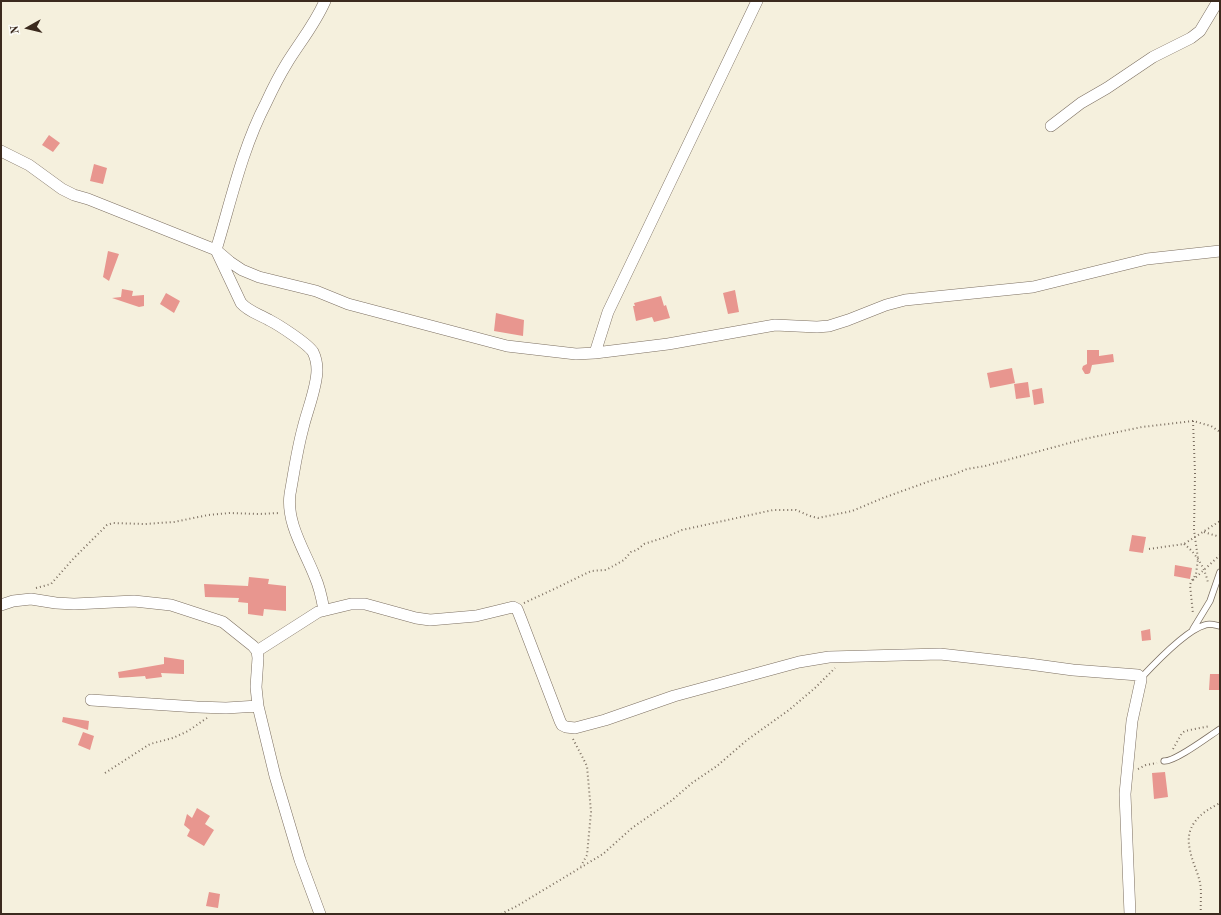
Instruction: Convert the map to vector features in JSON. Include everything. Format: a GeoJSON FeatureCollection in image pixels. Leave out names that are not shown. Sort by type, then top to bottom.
{"type":"FeatureCollection","features":[{"type":"Feature","properties":{"kind":"street"},"geometry":{"type":"LineString","coordinates":[[324,610],[316,578],[290,513],[290,496],[302,430],[316,379],[317,361],[309,346],[269,320],[244,307],[216,250],[251,135],[287,63],[320,13],[325,1]]}},
{"type":"Feature","properties":{"kind":"street"},"geometry":{"type":"LineString","coordinates":[[595,353],[608,312],[757,1]]}},
{"type":"Feature","properties":{"kind":"street"},"geometry":{"type":"LineString","coordinates":[[1051,126],[1081,103],[1107,88],[1153,57],[1191,38],[1200,31],[1218,1]]}},
{"type":"Feature","properties":{"kind":"street"},"geometry":{"type":"LineString","coordinates":[[1,150],[29,165],[62,189],[74,195],[88,199],[216,250],[242,270],[259,277],[316,291],[348,304],[507,346],[576,354],[668,344],[775,325],[817,327],[829,326],[886,305],[905,300],[1033,287],[1147,260],[1220,251]]}},
{"type":"Feature","properties":{"kind":"street"},"geometry":{"type":"LineString","coordinates":[[1,605],[13,601],[31,599],[74,604],[134,601],[171,605],[223,622],[253,646],[257,651],[258,658],[256,687],[258,706],[275,776],[300,860],[320,914]]}},
{"type":"Feature","properties":{"kind":"street"},"geometry":{"type":"LineString","coordinates":[[257,651],[312,615],[324,610],[351,604],[365,604],[416,618],[430,620],[476,616],[513,607],[517,609],[562,725],[575,728],[604,720],[674,696],[799,662],[830,657],[940,654],[1074,670],[1138,675],[1141,678],[1132,721],[1125,794],[1130,914]]}},
{"type":"Feature","properties":{"kind":"street"},"geometry":{"type":"LineString","coordinates":[[91,700],[198,708],[258,706]]}},
{"type":"Feature","properties":{"kind":"lane"},"geometry":{"type":"LineString","coordinates":[[1141,678],[1171,648],[1194,628],[1210,601],[1220,572]]}},
{"type":"Feature","properties":{"kind":"lane"},"geometry":{"type":"LineString","coordinates":[[1194,628],[1206,624],[1220,626]]}},
{"type":"Feature","properties":{"kind":"lane"},"geometry":{"type":"LineString","coordinates":[[1164,761],[1170,760],[1198,744],[1217,727]]}},
{"type":"Feature","properties":{"kind":"path"},"geometry":{"type":"LineString","coordinates":[[513,607],[591,571],[606,570],[624,560],[631,552],[637,550],[644,544],[682,530],[773,510],[796,510],[813,517],[852,511],[883,498],[967,469],[985,466],[1084,439],[1142,427],[1192,421],[1211,426],[1220,432]]}},
{"type":"Feature","properties":{"kind":"path"},"geometry":{"type":"LineString","coordinates":[[1192,421],[1195,472],[1194,530],[1198,559],[1196,574],[1191,582],[1194,628]]}},
{"type":"Feature","properties":{"kind":"path"},"geometry":{"type":"LineString","coordinates":[[30,589],[51,584],[74,558],[107,525],[113,522],[145,524],[174,522],[208,515],[230,513],[290,513]]}},
{"type":"Feature","properties":{"kind":"path"},"geometry":{"type":"LineString","coordinates":[[1149,549],[1184,544],[1220,521]]}},
{"type":"Feature","properties":{"kind":"path"},"geometry":{"type":"LineString","coordinates":[[1204,532],[1220,537]]}},
{"type":"Feature","properties":{"kind":"path"},"geometry":{"type":"LineString","coordinates":[[1184,544],[1198,559],[1204,570],[1208,584]]}},
{"type":"Feature","properties":{"kind":"path"},"geometry":{"type":"LineString","coordinates":[[1191,582],[1220,554]]}},
{"type":"Feature","properties":{"kind":"path"},"geometry":{"type":"LineString","coordinates":[[501,914],[517,906],[603,854],[632,828],[671,801],[692,783],[717,766],[747,740],[790,710],[815,688],[846,657]]}},
{"type":"Feature","properties":{"kind":"path"},"geometry":{"type":"LineString","coordinates":[[105,773],[146,746],[173,738],[188,731],[226,708]]}},
{"type":"Feature","properties":{"kind":"path"},"geometry":{"type":"LineString","coordinates":[[566,727],[586,766],[589,786],[591,812],[590,828],[587,855],[581,867]]}},
{"type":"Feature","properties":{"kind":"path"},"geometry":{"type":"LineString","coordinates":[[1126,778],[1140,768],[1164,761],[1185,730],[1217,727]]}},
{"type":"Feature","properties":{"kind":"path"},"geometry":{"type":"LineString","coordinates":[[1202,914],[1200,883],[1198,872],[1190,851],[1188,839],[1189,832],[1192,825],[1198,818],[1220,803]]}},
{"type":"Feature","properties":{"kind":"building"},"geometry":{"type":"Polygon","coordinates":[[[49,135],[60,143],[53,152],[42,145],[49,135]]]}},
{"type":"Feature","properties":{"kind":"building"},"geometry":{"type":"Polygon","coordinates":[[[94,164],[107,168],[103,184],[90,181],[94,164]]]}},
{"type":"Feature","properties":{"kind":"building"},"geometry":{"type":"Polygon","coordinates":[[[108,251],[119,254],[109,281],[103,277],[108,251]]]}},
{"type":"Feature","properties":{"kind":"building"},"geometry":{"type":"Polygon","coordinates":[[[122,289],[133,291],[132,296],[144,295],[144,306],[139,307],[112,298],[121,297],[122,289]]]}},
{"type":"Feature","properties":{"kind":"building"},"geometry":{"type":"Polygon","coordinates":[[[735,290],[739,312],[728,314],[723,293],[735,290]]]}},
{"type":"Feature","properties":{"kind":"building"},"geometry":{"type":"Polygon","coordinates":[[[166,293],[180,301],[174,313],[160,304],[166,293]]]}},
{"type":"Feature","properties":{"kind":"building"},"geometry":{"type":"Polygon","coordinates":[[[661,296],[664,306],[666,305],[670,318],[654,322],[652,317],[636,321],[633,306],[635,306],[634,303],[661,296]]]}},
{"type":"Feature","properties":{"kind":"building"},"geometry":{"type":"Polygon","coordinates":[[[496,313],[524,320],[523,336],[494,331],[496,313]]]}},
{"type":"Feature","properties":{"kind":"building"},"geometry":{"type":"Polygon","coordinates":[[[1087,350],[1099,350],[1099,356],[1113,354],[1114,362],[1092,365],[1090,373],[1085,374],[1082,369],[1083,366],[1087,364],[1087,350]]]}},
{"type":"Feature","properties":{"kind":"building"},"geometry":{"type":"Polygon","coordinates":[[[1012,368],[1015,383],[990,388],[987,373],[1012,368]]]}},
{"type":"Feature","properties":{"kind":"building"},"geometry":{"type":"Polygon","coordinates":[[[1028,382],[1030,397],[1016,399],[1014,384],[1028,382]]]}},
{"type":"Feature","properties":{"kind":"building"},"geometry":{"type":"Polygon","coordinates":[[[1042,388],[1044,403],[1034,405],[1032,390],[1042,388]]]}},
{"type":"Feature","properties":{"kind":"building"},"geometry":{"type":"Polygon","coordinates":[[[1132,535],[1146,537],[1143,553],[1129,551],[1132,535]]]}},
{"type":"Feature","properties":{"kind":"building"},"geometry":{"type":"Polygon","coordinates":[[[1175,565],[1192,568],[1190,579],[1174,576],[1175,565]]]}},
{"type":"Feature","properties":{"kind":"building"},"geometry":{"type":"Polygon","coordinates":[[[249,577],[269,579],[268,584],[286,586],[286,611],[264,609],[263,616],[248,614],[248,603],[238,602],[239,598],[205,597],[204,584],[248,586],[249,577]]]}},
{"type":"Feature","properties":{"kind":"building"},"geometry":{"type":"Polygon","coordinates":[[[1150,629],[1151,640],[1142,641],[1141,631],[1150,629]]]}},
{"type":"Feature","properties":{"kind":"building"},"geometry":{"type":"Polygon","coordinates":[[[164,657],[184,660],[184,674],[161,673],[162,677],[146,679],[145,676],[119,678],[118,672],[164,664],[164,657]]]}},
{"type":"Feature","properties":{"kind":"building"},"geometry":{"type":"Polygon","coordinates":[[[1210,674],[1220,674],[1220,690],[1209,690],[1210,674]]]}},
{"type":"Feature","properties":{"kind":"building"},"geometry":{"type":"Polygon","coordinates":[[[63,717],[89,721],[88,730],[62,722],[63,717]]]}},
{"type":"Feature","properties":{"kind":"building"},"geometry":{"type":"Polygon","coordinates":[[[83,732],[94,736],[90,750],[78,745],[83,732]]]}},
{"type":"Feature","properties":{"kind":"building"},"geometry":{"type":"Polygon","coordinates":[[[1165,772],[1168,797],[1154,799],[1152,773],[1165,772]]]}},
{"type":"Feature","properties":{"kind":"building"},"geometry":{"type":"Polygon","coordinates":[[[197,808],[210,816],[205,824],[214,830],[204,846],[187,836],[190,830],[184,825],[187,814],[192,818],[197,808]]]}},
{"type":"Feature","properties":{"kind":"building"},"geometry":{"type":"Polygon","coordinates":[[[209,892],[220,894],[218,908],[206,906],[209,892]]]}}]}
